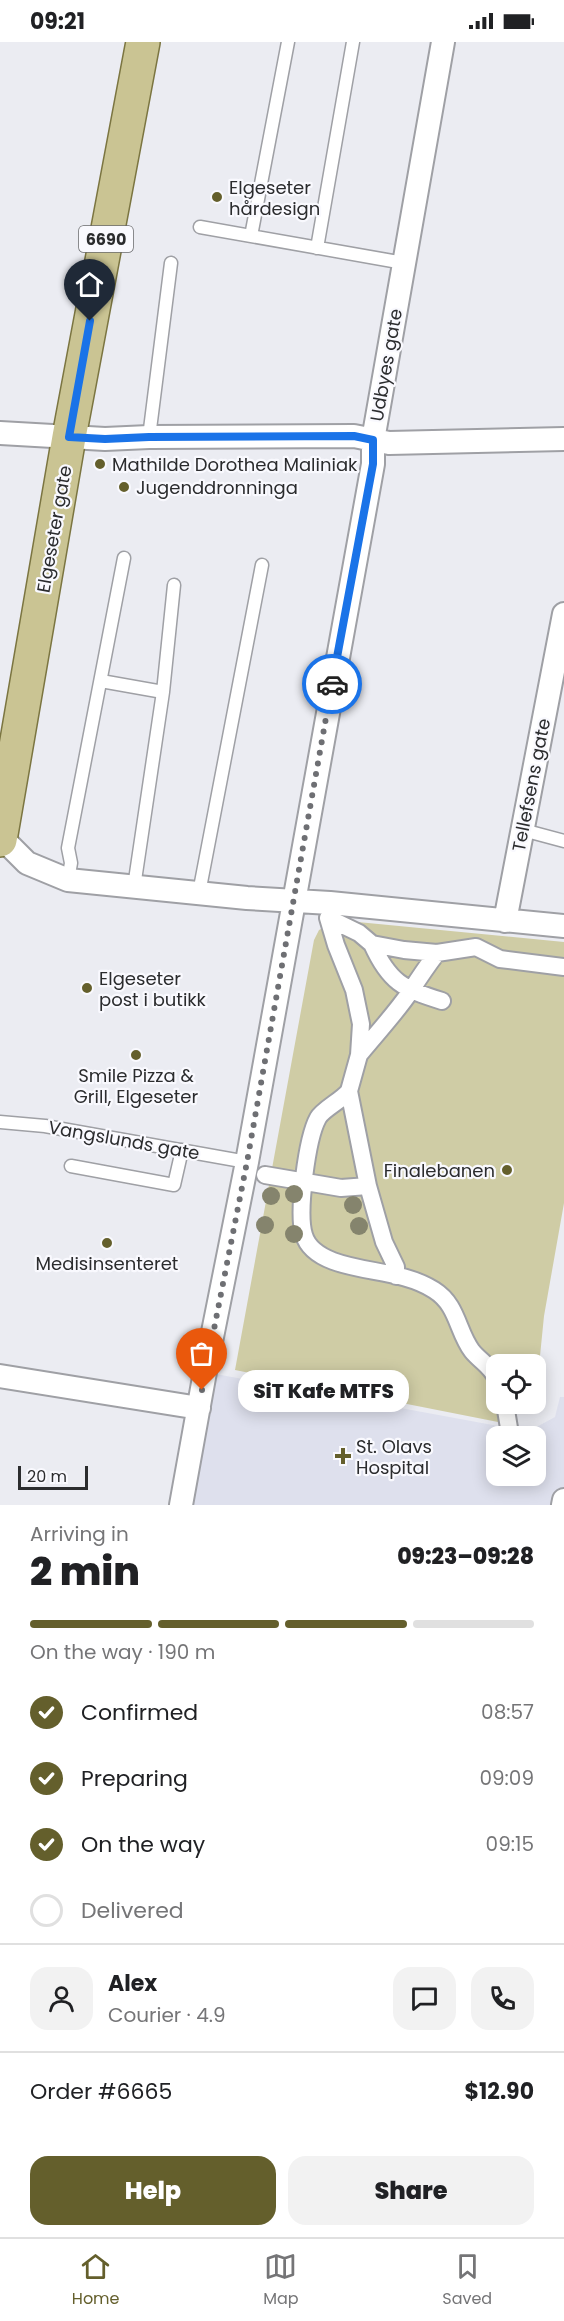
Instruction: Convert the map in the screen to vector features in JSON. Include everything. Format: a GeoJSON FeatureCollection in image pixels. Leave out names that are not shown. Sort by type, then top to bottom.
{"type":"FeatureCollection","features":[{"type":"Feature","properties":{"kind":"main road","name":"Elgeseter gate"},"geometry":{"type":"LineString","coordinates":[[0,838],[69,437],[143,42]]}},
{"type":"Feature","properties":{"kind":"street","name":"Udbyes gate"},"geometry":{"type":"LineString","coordinates":[[294,900],[373,464],[373,440],[443,42]]}},
{"type":"Feature","properties":{"kind":"street"},"geometry":{"type":"LineString","coordinates":[[0,433],[105,439],[354,436],[389,444],[564,439]]}},
{"type":"Feature","properties":{"kind":"street","name":"Tellefsens gate"},"geometry":{"type":"LineString","coordinates":[[505,921],[564,614]]}},
{"type":"Feature","properties":{"kind":"street"},"geometry":{"type":"LineString","coordinates":[[0,838],[27,863],[68,879],[564,926]]}},
{"type":"Feature","properties":{"kind":"street"},"geometry":{"type":"LineString","coordinates":[[181,1505],[199,1408],[256,1168],[294,900]]}},
{"type":"Feature","properties":{"kind":"street"},"geometry":{"type":"LineString","coordinates":[[442,1001],[410,991],[381,965],[372,944],[359,933],[328,918],[354,990],[361,1024],[359,1055],[349,1091],[341,1100],[318,1116],[303,1181],[303,1234],[311,1250],[332,1261],[417,1281],[435,1290],[453,1309],[472,1351],[486,1364]]}},
{"type":"Feature","properties":{"kind":"street"},"geometry":{"type":"LineString","coordinates":[[372,944],[437,953],[476,947],[500,959],[564,967]]}},
{"type":"Feature","properties":{"kind":"street"},"geometry":{"type":"LineString","coordinates":[[359,1055],[437,953]]}},
{"type":"Feature","properties":{"kind":"street"},"geometry":{"type":"LineString","coordinates":[[349,1091],[368,1186],[384,1242],[396,1267],[396,1276]]}},
{"type":"Feature","properties":{"kind":"street"},"geometry":{"type":"LineString","coordinates":[[256,1168],[303,1181],[341,1188],[368,1186]]}},
{"type":"Feature","properties":{"kind":"street"},"geometry":{"type":"LineString","coordinates":[[0,1376],[199,1408]]}},
{"type":"Feature","properties":{"kind":"street"},"geometry":{"type":"LineString","coordinates":[[563,1505],[564,1500]]}},
{"type":"Feature","properties":{"kind":"lane"},"geometry":{"type":"LineString","coordinates":[[250,236],[288,42]]}},
{"type":"Feature","properties":{"kind":"lane"},"geometry":{"type":"LineString","coordinates":[[317,248],[353,42]]}},
{"type":"Feature","properties":{"kind":"lane"},"geometry":{"type":"LineString","coordinates":[[200,227],[404,263]]}},
{"type":"Feature","properties":{"kind":"lane"},"geometry":{"type":"LineString","coordinates":[[149,437],[171,263]]}},
{"type":"Feature","properties":{"kind":"lane"},"geometry":{"type":"LineString","coordinates":[[68,879],[71,863],[68,848],[124,558]]}},
{"type":"Feature","properties":{"kind":"lane"},"geometry":{"type":"LineString","coordinates":[[199,893],[262,565]]}},
{"type":"Feature","properties":{"kind":"lane"},"geometry":{"type":"LineString","coordinates":[[134,887],[163,692],[174,585]]}},
{"type":"Feature","properties":{"kind":"lane"},"geometry":{"type":"LineString","coordinates":[[100,681],[163,692]]}},
{"type":"Feature","properties":{"kind":"lane"},"geometry":{"type":"LineString","coordinates":[[523,830],[564,841]]}},
{"type":"Feature","properties":{"kind":"lane","name":"Vangslunds gate"},"geometry":{"type":"LineString","coordinates":[[0,1122],[45,1126],[182,1150],[256,1168]]}},
{"type":"Feature","properties":{"kind":"lane"},"geometry":{"type":"LineString","coordinates":[[71,1166],[174,1185],[182,1150]]}},
{"type":"Feature","properties":{"kind":"shaded area","name":"Finalebanen"},"geometry":{"type":"Polygon","coordinates":[[[337,920],[564,942],[564,1203],[544,1316],[540,1354],[486,1354],[486,1414],[500,1414],[498,1422],[235,1370],[314,940],[319,930],[337,920]]]}},
{"type":"Feature","properties":{"kind":"shaded area","name":"St. Olavs Hospital"},"geometry":{"type":"Polygon","coordinates":[[[205,1372],[498,1426],[486,1426],[486,1486],[546,1486],[546,1426],[538,1426],[555,1417],[560,1397],[564,1397],[564,1505],[181,1505],[205,1372]]]}},
{"type":"Feature","properties":{"kind":"way so far"},"geometry":{"type":"LineString","coordinates":[[202,1390],[247,1162],[332,684]]}},
{"type":"Feature","properties":{"kind":"place","name":"Elgeseter hårdesign"},"geometry":{"type":"Point","coordinates":[217,197]}},
{"type":"Feature","properties":{"kind":"place","name":"Mathilde Dorothea Maliniak"},"geometry":{"type":"Point","coordinates":[100,464]}},
{"type":"Feature","properties":{"kind":"place","name":"Jugenddronninga"},"geometry":{"type":"Point","coordinates":[124,487]}},
{"type":"Feature","properties":{"kind":"place","name":"Elgeseter post i butikk"},"geometry":{"type":"Point","coordinates":[87,988]}},
{"type":"Feature","properties":{"kind":"place","name":"Smile Pizza & Grill, Elgeseter"},"geometry":{"type":"Point","coordinates":[136,1055]}},
{"type":"Feature","properties":{"kind":"place","name":"Finalebanen"},"geometry":{"type":"Point","coordinates":[507,1170]}},
{"type":"Feature","properties":{"kind":"place","name":"Medisinsenteret"},"geometry":{"type":"Point","coordinates":[107,1243]}},
{"type":"Feature","properties":{"kind":"place","name":"SiT Kafe MTFS"},"geometry":{"type":"Point","coordinates":[202,1390]}},
{"type":"Feature","properties":{"kind":"place","name":"St. Olavs Hospital"},"geometry":{"type":"Point","coordinates":[343,1456]}},
{"type":"Feature","properties":{"kind":"route"},"geometry":{"type":"LineString","coordinates":[[90,321],[69,437],[105,439],[354,436],[373,440],[373,464],[332,684]]}}]}
